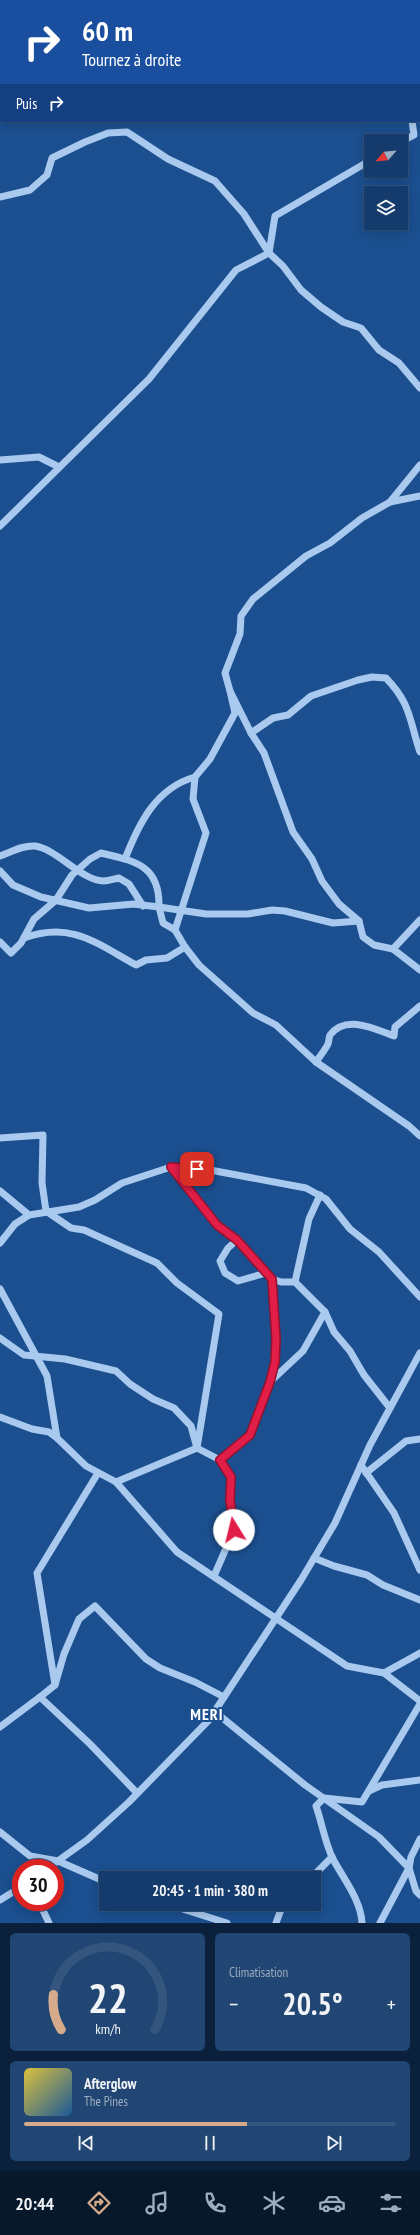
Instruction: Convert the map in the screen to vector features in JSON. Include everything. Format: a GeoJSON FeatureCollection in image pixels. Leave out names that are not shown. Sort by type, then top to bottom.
{"type":"FeatureCollection","features":[{"type":"Feature","properties":{"kind":"street"},"geometry":{"type":"LineString","coordinates":[[408,138],[414,135],[412,122]]}},
{"type":"Feature","properties":{"kind":"street"},"geometry":{"type":"LineString","coordinates":[[0,197],[30,190],[47,175],[52,158],[84,142],[108,134],[127,132],[168,159],[215,181],[244,214],[269,253],[283,266],[301,290],[337,318],[361,328],[379,350],[399,363],[420,388]]}},
{"type":"Feature","properties":{"kind":"street"},"geometry":{"type":"LineString","coordinates":[[269,253],[275,216],[364,164]]}},
{"type":"Feature","properties":{"kind":"street"},"geometry":{"type":"LineString","coordinates":[[0,526],[149,379],[236,270],[269,253]]}},
{"type":"Feature","properties":{"kind":"street"},"geometry":{"type":"LineString","coordinates":[[0,460],[39,457],[59,467]]}},
{"type":"Feature","properties":{"kind":"street"},"geometry":{"type":"LineString","coordinates":[[390,502],[420,465]]}},
{"type":"Feature","properties":{"kind":"street"},"geometry":{"type":"LineString","coordinates":[[125,859],[141,823],[163,793],[178,782],[194,777],[210,759],[236,713],[225,673],[240,634],[241,616],[254,599],[306,556],[330,543],[362,518],[390,502],[420,496]]}},
{"type":"Feature","properties":{"kind":"street"},"geometry":{"type":"LineString","coordinates":[[251,733],[273,718],[288,715],[312,696],[319,693],[372,677],[386,678],[399,691],[409,710],[420,752]]}},
{"type":"Feature","properties":{"kind":"street"},"geometry":{"type":"LineString","coordinates":[[230,691],[251,733],[264,753],[293,832],[312,859],[322,881],[335,898],[359,921],[363,937],[374,945],[392,949],[420,970]]}},
{"type":"Feature","properties":{"kind":"street"},"geometry":{"type":"LineString","coordinates":[[176,930],[206,833],[193,799],[194,777]]}},
{"type":"Feature","properties":{"kind":"street"},"geometry":{"type":"LineString","coordinates":[[0,856],[20,848],[36,846],[62,859],[78,870],[103,881],[119,878],[129,884],[143,906]]}},
{"type":"Feature","properties":{"kind":"street"},"geometry":{"type":"LineString","coordinates":[[0,942],[11,953],[24,938],[34,919],[56,900],[72,875],[101,853],[131,860],[151,874],[159,891],[159,907],[163,923],[176,930],[185,948],[199,965],[253,1013],[276,1025],[316,1062],[409,1126],[420,1136]]}},
{"type":"Feature","properties":{"kind":"street"},"geometry":{"type":"LineString","coordinates":[[0,871],[13,885],[40,897],[89,908],[114,905],[143,906],[228,914],[272,910],[333,923],[359,921]]}},
{"type":"Feature","properties":{"kind":"street"},"geometry":{"type":"LineString","coordinates":[[392,949],[420,920]]}},
{"type":"Feature","properties":{"kind":"street"},"geometry":{"type":"LineString","coordinates":[[24,938],[42,932],[67,931],[98,944],[136,965],[146,960],[167,958],[185,948]]}},
{"type":"Feature","properties":{"kind":"street"},"geometry":{"type":"LineString","coordinates":[[316,1062],[328,1044],[330,1035],[339,1028],[349,1024],[357,1024],[394,1036],[395,1027],[420,1006]]}},
{"type":"Feature","properties":{"kind":"street"},"geometry":{"type":"LineString","coordinates":[[0,1138],[44,1135],[42,1183],[46,1211],[71,1228],[84,1230],[156,1263],[177,1283],[219,1314],[197,1448]]}},
{"type":"Feature","properties":{"kind":"street"},"geometry":{"type":"LineString","coordinates":[[171,1167],[217,1225],[237,1240],[272,1279],[280,1282],[295,1282],[325,1312],[334,1332],[350,1351],[364,1375],[390,1408]]}},
{"type":"Feature","properties":{"kind":"street"},"geometry":{"type":"LineString","coordinates":[[0,1243],[15,1224],[29,1215],[79,1206],[95,1200],[122,1183],[171,1167],[210,1170],[263,1178],[306,1188],[320,1195],[326,1199],[350,1229],[379,1252],[420,1297]]}},
{"type":"Feature","properties":{"kind":"street"},"geometry":{"type":"LineString","coordinates":[[0,1191],[29,1215]]}},
{"type":"Feature","properties":{"kind":"street"},"geometry":{"type":"LineString","coordinates":[[295,1282],[309,1219],[320,1195]]}},
{"type":"Feature","properties":{"kind":"street"},"geometry":{"type":"LineString","coordinates":[[237,1240],[228,1248],[220,1261],[225,1273],[238,1281],[266,1273]]}},
{"type":"Feature","properties":{"kind":"street"},"geometry":{"type":"LineString","coordinates":[[220,1460],[250,1435],[270,1382],[275,1362],[276,1339],[272,1279]]}},
{"type":"Feature","properties":{"kind":"street"},"geometry":{"type":"LineString","coordinates":[[0,1289],[47,1376],[57,1438]]}},
{"type":"Feature","properties":{"kind":"street"},"geometry":{"type":"LineString","coordinates":[[270,1382],[303,1351],[325,1312]]}},
{"type":"Feature","properties":{"kind":"street"},"geometry":{"type":"LineString","coordinates":[[0,1338],[24,1355],[65,1360],[116,1371],[130,1384],[153,1399],[174,1408],[191,1426],[197,1448],[220,1460],[231,1477],[230,1500],[234,1530],[214,1576]]}},
{"type":"Feature","properties":{"kind":"street"},"geometry":{"type":"LineString","coordinates":[[61,1859],[87,1840],[137,1793],[209,1720],[314,1558],[334,1523],[361,1465],[420,1353]]}},
{"type":"Feature","properties":{"kind":"street"},"geometry":{"type":"LineString","coordinates":[[0,1417],[32,1429],[49,1432],[86,1466],[116,1482],[177,1552],[347,1666],[384,1673],[420,1701]]}},
{"type":"Feature","properties":{"kind":"street"},"geometry":{"type":"LineString","coordinates":[[366,1473],[406,1441],[420,1439]]}},
{"type":"Feature","properties":{"kind":"street"},"geometry":{"type":"LineString","coordinates":[[116,1482],[197,1448]]}},
{"type":"Feature","properties":{"kind":"street"},"geometry":{"type":"LineString","coordinates":[[361,1465],[394,1513],[420,1570]]}},
{"type":"Feature","properties":{"kind":"street"},"geometry":{"type":"LineString","coordinates":[[55,1685],[36,1573],[98,1473]]}},
{"type":"Feature","properties":{"kind":"street"},"geometry":{"type":"LineString","coordinates":[[314,1558],[334,1566],[367,1575],[382,1585],[420,1600]]}},
{"type":"Feature","properties":{"kind":"street"},"geometry":{"type":"LineString","coordinates":[[0,1727],[55,1685],[64,1654],[79,1619],[95,1606],[146,1659],[160,1668],[194,1682],[224,1697]]}},
{"type":"Feature","properties":{"kind":"street"},"geometry":{"type":"LineString","coordinates":[[384,1673],[420,1653]]}},
{"type":"Feature","properties":{"kind":"street"},"geometry":{"type":"LineString","coordinates":[[40,1697],[90,1744],[137,1793]]}},
{"type":"Feature","properties":{"kind":"street"},"geometry":{"type":"LineString","coordinates":[[324,1798],[362,1802],[420,1704]]}},
{"type":"Feature","properties":{"kind":"street"},"geometry":{"type":"LineString","coordinates":[[214,1711],[324,1798],[379,1837],[410,1868]]}},
{"type":"Feature","properties":{"kind":"street"},"geometry":{"type":"LineString","coordinates":[[369,1791],[382,1786],[420,1780]]}},
{"type":"Feature","properties":{"kind":"street"},"geometry":{"type":"LineString","coordinates":[[324,1798],[316,1806],[332,1857],[350,1888],[362,1917],[362,1923]]}},
{"type":"Feature","properties":{"kind":"street"},"geometry":{"type":"LineString","coordinates":[[0,1832],[30,1856],[47,1859]]}},
{"type":"Feature","properties":{"kind":"street"},"geometry":{"type":"LineString","coordinates":[[420,1839],[411,1857],[410,1868],[416,1892],[420,1895]]}},
{"type":"Feature","properties":{"kind":"street"},"geometry":{"type":"LineString","coordinates":[[318,1871],[332,1857]]}},
{"type":"Feature","properties":{"kind":"street"},"geometry":{"type":"LineString","coordinates":[[64,1864],[99,1879]]}},
{"type":"Feature","properties":{"kind":"street"},"geometry":{"type":"LineString","coordinates":[[380,1923],[410,1868]]}},
{"type":"Feature","properties":{"kind":"street"},"geometry":{"type":"LineString","coordinates":[[0,1900],[12,1893]]}},
{"type":"Feature","properties":{"kind":"street"},"geometry":{"type":"LineString","coordinates":[[42,1911],[48,1923]]}},
{"type":"Feature","properties":{"kind":"street"},"geometry":{"type":"LineString","coordinates":[[189,1911],[227,1923]]}},
{"type":"Feature","properties":{"kind":"street"},"geometry":{"type":"LineString","coordinates":[[276,1923],[280,1911]]}},
{"type":"Feature","properties":{"kind":"district","name":"MERI"},"geometry":{"type":"Point","coordinates":[207,1714]}},
{"type":"Feature","properties":{"kind":"route"},"geometry":{"type":"LineString","coordinates":[[197,1169],[171,1167],[217,1225],[237,1240],[262,1270],[272,1279],[276,1339],[275,1362],[270,1382],[250,1435],[220,1460],[231,1477],[230,1500],[234,1530]]}}]}
